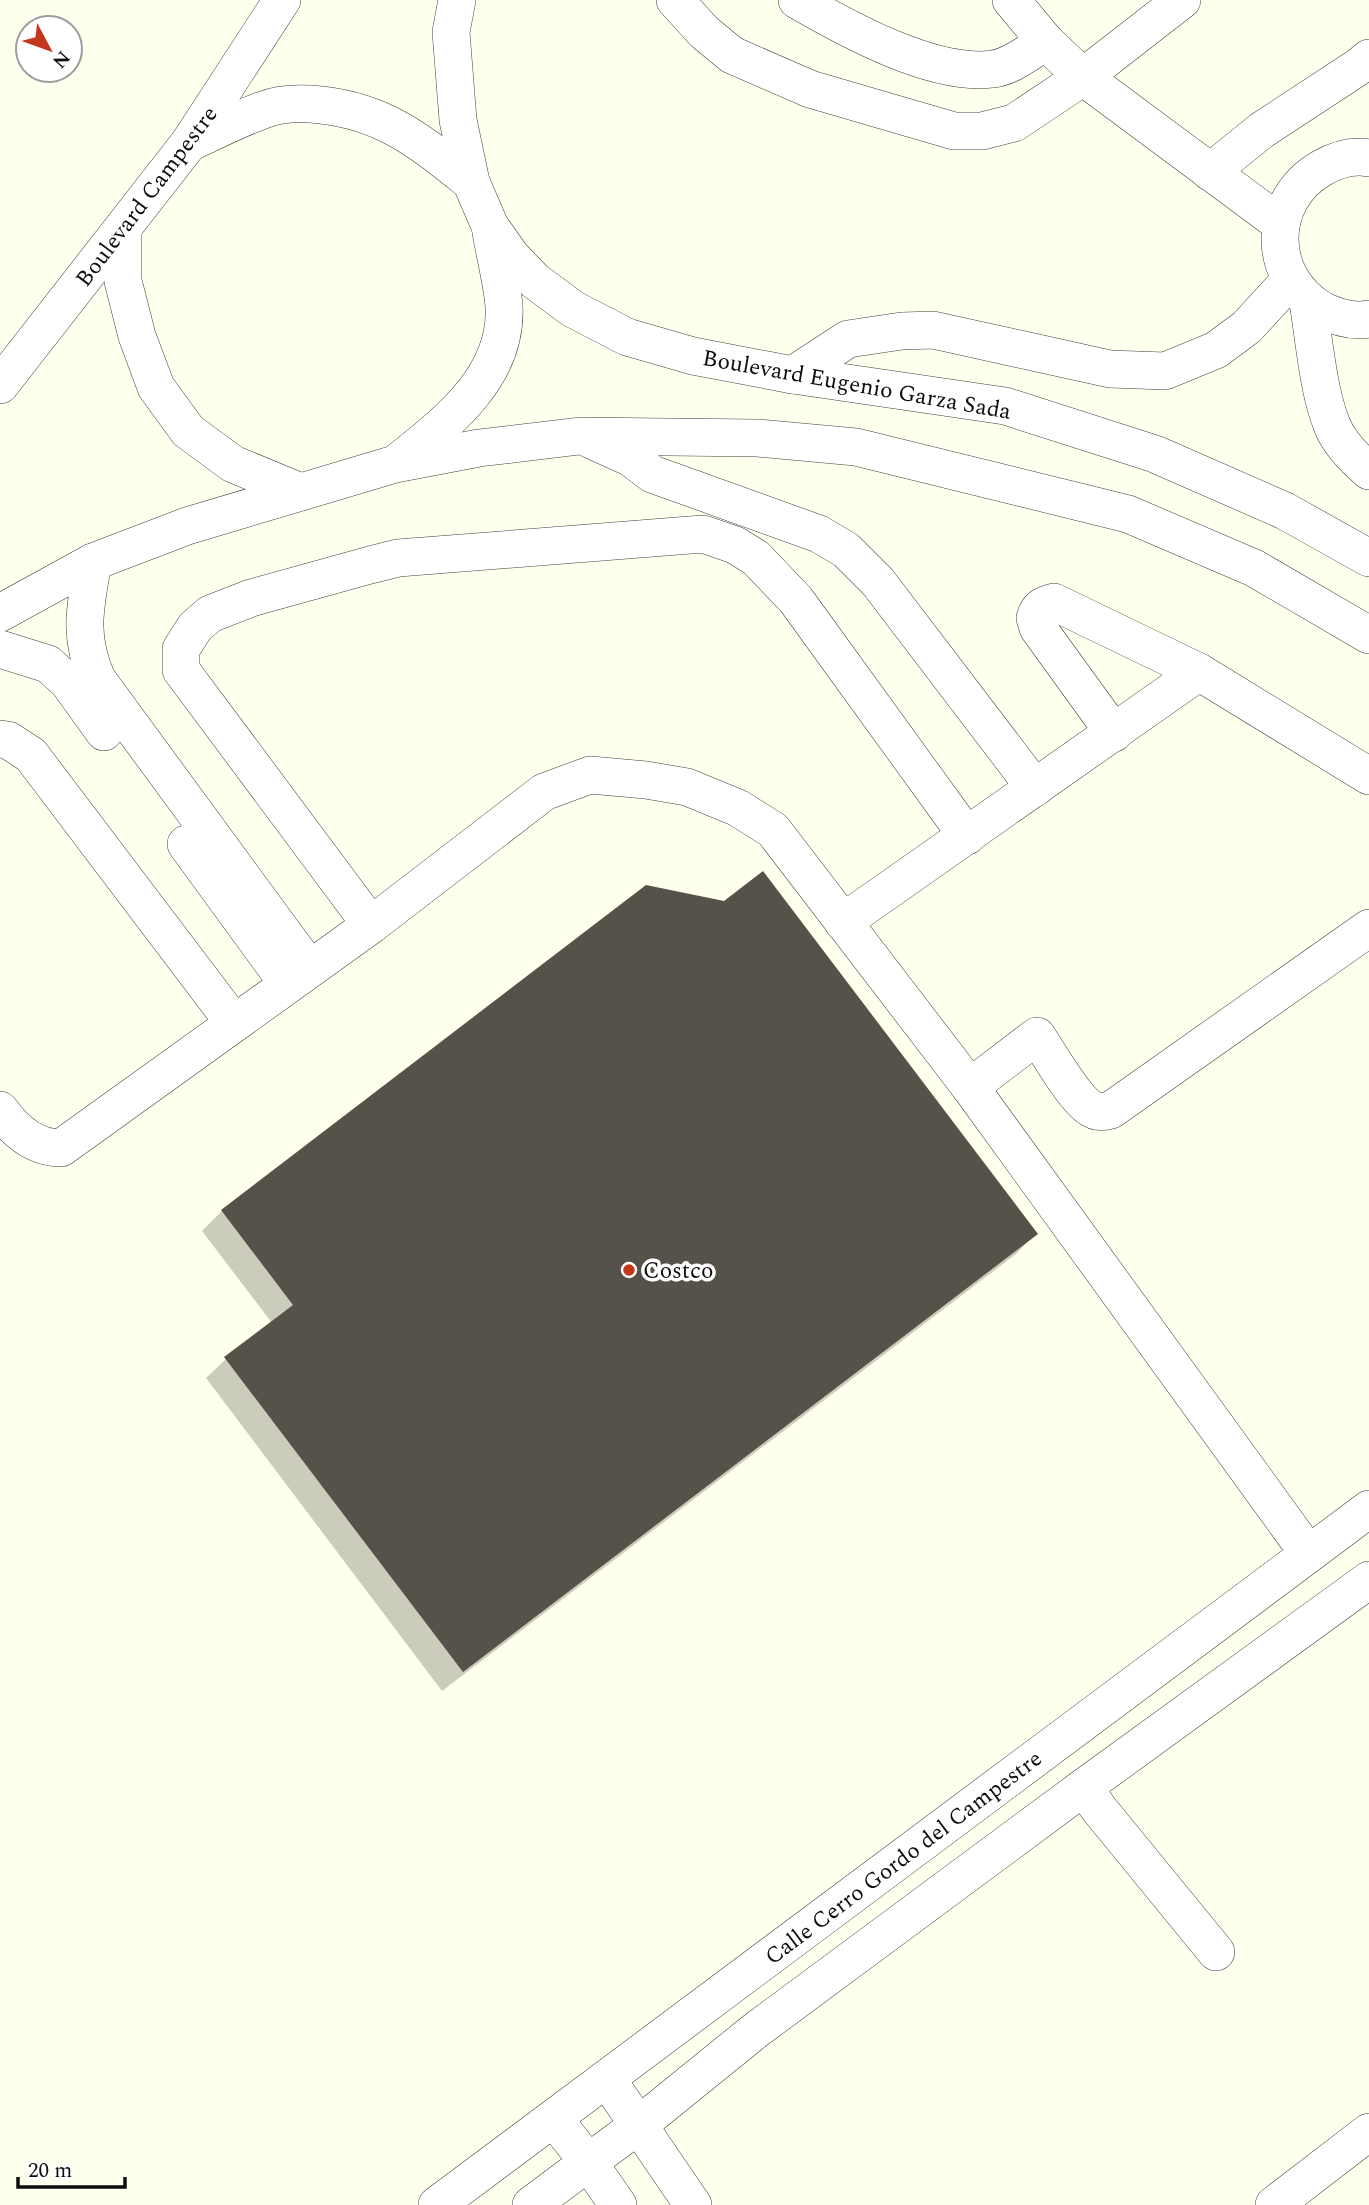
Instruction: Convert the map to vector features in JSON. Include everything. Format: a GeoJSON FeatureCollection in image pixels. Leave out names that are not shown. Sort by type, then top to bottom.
{"type":"FeatureCollection","features":[{"type":"Feature","properties":{"kind":"street","name":"Boulevard Campestre"},"geometry":{"type":"LineString","coordinates":[[0,385],[189,143],[282,0]]}},
{"type":"Feature","properties":{"kind":"street"},"geometry":{"type":"LineString","coordinates":[[457,0],[451,32],[458,120],[471,183]]}},
{"type":"Feature","properties":{"kind":"street"},"geometry":{"type":"LineString","coordinates":[[675,0],[704,32],[732,55],[810,89],[954,131],[982,131],[1014,122],[1083,77],[1182,0]]}},
{"type":"Feature","properties":{"kind":"street"},"geometry":{"type":"LineString","coordinates":[[797,0],[847,29],[885,46],[917,58],[967,70],[996,69],[1045,42]]}},
{"type":"Feature","properties":{"kind":"street"},"geometry":{"type":"LineString","coordinates":[[1011,0],[1045,42],[1083,77],[1281,225]]}},
{"type":"Feature","properties":{"kind":"street"},"geometry":{"type":"LineString","coordinates":[[1210,172],[1262,130],[1369,58]]}},
{"type":"Feature","properties":{"kind":"street"},"geometry":{"type":"LineString","coordinates":[[189,143],[265,109],[303,103],[348,108],[388,122],[421,142],[471,183]]}},
{"type":"Feature","properties":{"kind":"street"},"geometry":{"type":"LineString","coordinates":[[1369,158],[1362,156],[1333,162],[1308,176],[1290,198],[1281,225],[1280,253],[1299,291],[1332,426],[1354,458],[1369,471]]}},
{"type":"Feature","properties":{"kind":"street","name":"Boulevard Eugenio Garza Sada"},"geometry":{"type":"LineString","coordinates":[[471,183],[490,226],[511,256],[535,281],[573,309],[627,337],[693,356],[793,375],[1005,406],[1155,454],[1285,511],[1369,558]]}},
{"type":"Feature","properties":{"kind":"street"},"geometry":{"type":"LineString","coordinates":[[395,464],[448,421],[469,399],[490,369],[502,338],[504,306],[490,226]]}},
{"type":"Feature","properties":{"kind":"street"},"geometry":{"type":"LineString","coordinates":[[122,229],[122,281],[137,337],[156,387],[188,431],[233,464],[301,492]]}},
{"type":"Feature","properties":{"kind":"street"},"geometry":{"type":"LineString","coordinates":[[1299,291],[1333,316],[1361,321],[1369,319]]}},
{"type":"Feature","properties":{"kind":"street"},"geometry":{"type":"LineString","coordinates":[[793,375],[848,339],[902,331],[933,330],[1110,369],[1165,371],[1216,350],[1299,291]]}},
{"type":"Feature","properties":{"kind":"street"},"geometry":{"type":"LineString","coordinates":[[580,436],[631,458],[652,474],[819,534],[846,550],[878,582],[1035,788]]}},
{"type":"Feature","properties":{"kind":"street"},"geometry":{"type":"LineString","coordinates":[[0,613],[93,562],[187,526],[395,464],[479,448],[580,436],[758,438],[856,447],[1128,514],[1254,568],[1369,635]]}},
{"type":"Feature","properties":{"kind":"street"},"geometry":{"type":"LineString","coordinates":[[371,925],[181,670],[181,649],[195,626],[210,614],[251,598],[398,558],[702,534],[735,545],[756,558],[796,600],[967,836]]}},
{"type":"Feature","properties":{"kind":"street"},"geometry":{"type":"LineString","coordinates":[[93,562],[85,607],[84,642],[97,679],[298,976]]}},
{"type":"Feature","properties":{"kind":"street"},"geometry":{"type":"LineString","coordinates":[[1114,733],[1038,628],[1035,618],[1043,605],[1054,603],[1199,673],[1369,776]]}},
{"type":"Feature","properties":{"kind":"street"},"geometry":{"type":"LineString","coordinates":[[0,649],[48,664],[68,682],[298,976]]}},
{"type":"Feature","properties":{"kind":"street"},"geometry":{"type":"LineString","coordinates":[[843,922],[1199,673]]}},
{"type":"Feature","properties":{"kind":"street"},"geometry":{"type":"LineString","coordinates":[[0,739],[8,740],[32,755],[234,1023]]}},
{"type":"Feature","properties":{"kind":"street"},"geometry":{"type":"LineString","coordinates":[[0,1110],[26,1138],[50,1148],[61,1148],[371,925],[544,792],[590,775],[687,787],[738,808],[773,830],[970,1087],[1308,1553]]}},
{"type":"Feature","properties":{"kind":"street"},"geometry":{"type":"LineString","coordinates":[[970,1087],[1037,1036],[1089,1108],[1100,1113],[1111,1110],[1369,928]]}},
{"type":"Feature","properties":{"kind":"street","name":"Calle Cerro Gordo del Campestre"},"geometry":{"type":"LineString","coordinates":[[437,2205],[1369,1509]]}},
{"type":"Feature","properties":{"kind":"street"},"geometry":{"type":"LineString","coordinates":[[531,2205],[640,2124],[757,2030],[1369,1580]]}},
{"type":"Feature","properties":{"kind":"street"},"geometry":{"type":"LineString","coordinates":[[1084,1787],[1098,1809],[1216,1952]]}},
{"type":"Feature","properties":{"kind":"street"},"geometry":{"type":"LineString","coordinates":[[607,2079],[693,2205]]}},
{"type":"Feature","properties":{"kind":"street"},"geometry":{"type":"LineString","coordinates":[[554,2119],[618,2205]]}},
{"type":"Feature","properties":{"kind":"street"},"geometry":{"type":"LineString","coordinates":[[1274,2205],[1369,2132]]}},
{"type":"Feature","properties":{"kind":"building","name":"Costco"},"geometry":{"type":"Polygon","coordinates":[[[763,871],[1038,1234],[463,1672],[224,1357],[293,1305],[221,1210],[646,885],[724,901],[763,871]]]}},
{"type":"Feature","properties":{"kind":"place","name":"Costco"},"geometry":{"type":"Point","coordinates":[629,1270]}}]}
